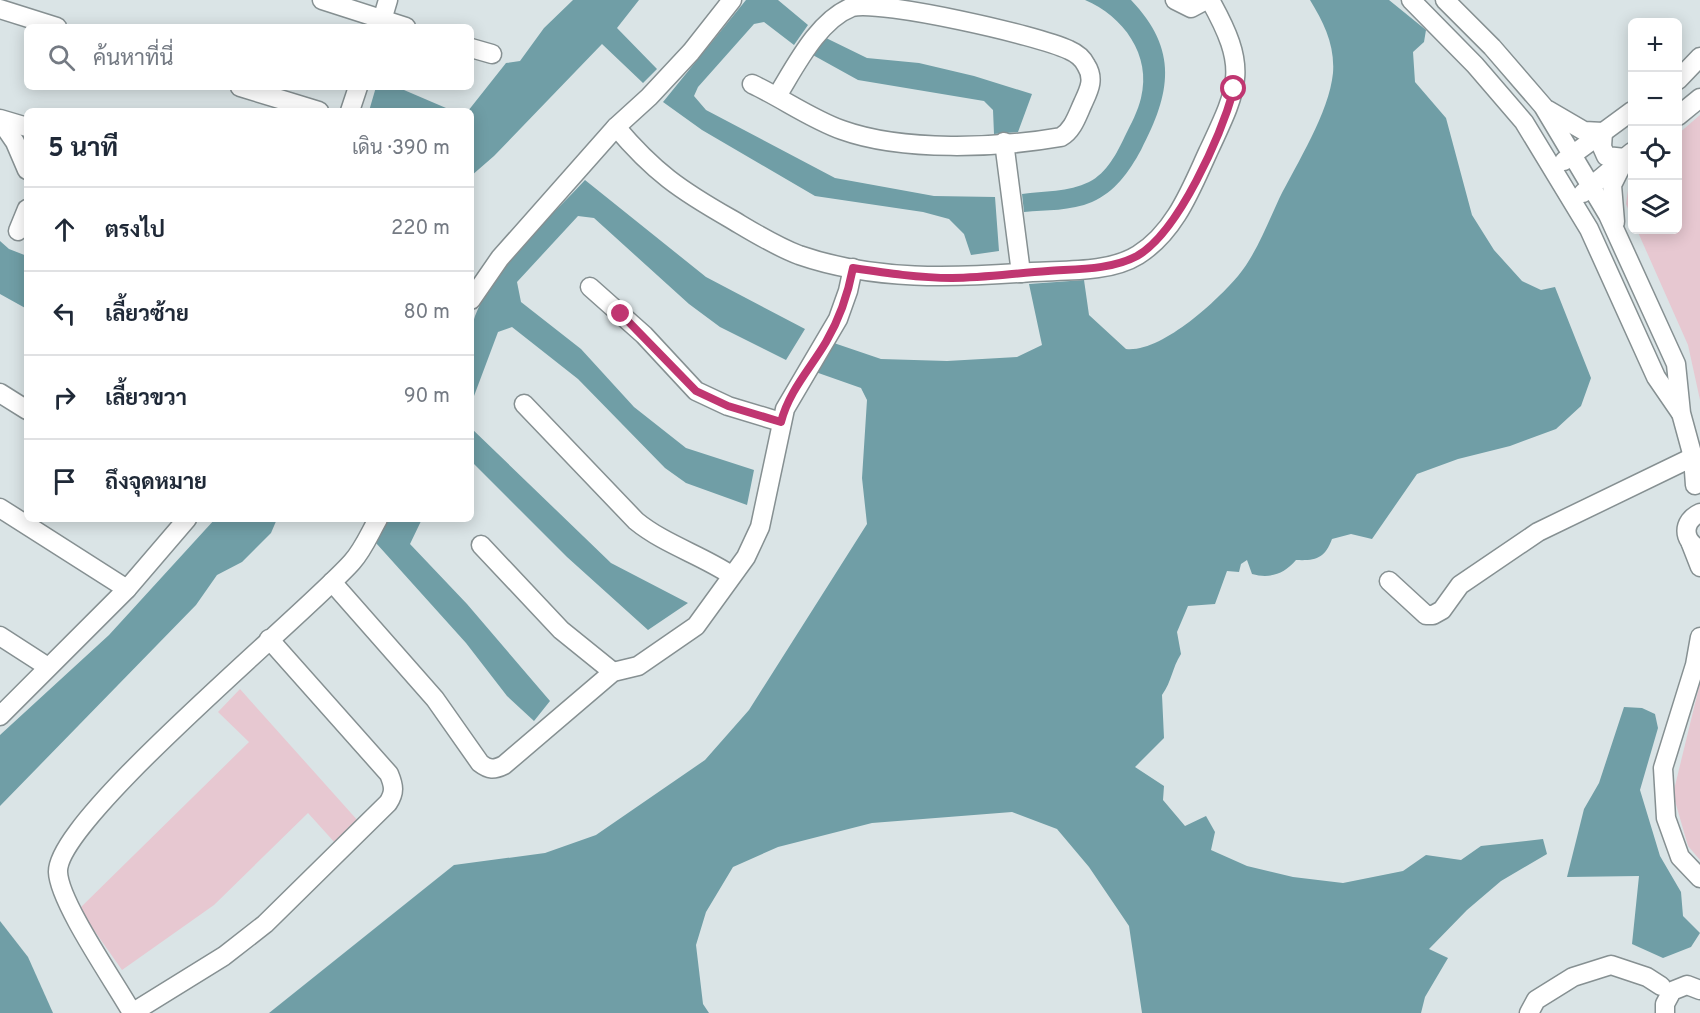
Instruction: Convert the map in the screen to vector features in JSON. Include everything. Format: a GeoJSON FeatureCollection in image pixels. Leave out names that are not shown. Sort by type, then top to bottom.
{"type":"FeatureCollection","features":[{"type":"Feature","properties":{"kind":"street"},"geometry":{"type":"LineString","coordinates":[[322,0],[381,23],[388,0]]}},
{"type":"Feature","properties":{"kind":"street"},"geometry":{"type":"LineString","coordinates":[[474,295],[493,266],[616,127],[656,90],[732,0]]}},
{"type":"Feature","properties":{"kind":"street"},"geometry":{"type":"LineString","coordinates":[[1412,0],[1475,65],[1524,122],[1589,228],[1656,377],[1681,413]]}},
{"type":"Feature","properties":{"kind":"street"},"geometry":{"type":"LineString","coordinates":[[1445,0],[1492,47],[1544,108],[1615,231],[1676,364],[1681,413],[1693,457],[1697,489],[1695,516],[1686,531],[1695,546],[1700,567]]}},
{"type":"Feature","properties":{"kind":"street"},"geometry":{"type":"LineString","coordinates":[[752,84],[841,130],[863,136],[936,146],[1051,139],[1067,133],[1091,86],[1090,74],[1079,57],[1070,51],[992,26],[941,14],[867,4],[845,10],[821,30],[804,51],[777,96]]}},
{"type":"Feature","properties":{"kind":"street"},"geometry":{"type":"LineString","coordinates":[[616,127],[644,161],[669,182],[782,248],[816,260],[907,276],[953,278],[1092,268],[1137,256],[1168,227],[1190,191],[1229,109],[1236,72],[1232,45],[1200,4]]}},
{"type":"Feature","properties":{"kind":"street"},"geometry":{"type":"LineString","coordinates":[[0,9],[48,24]]}},
{"type":"Feature","properties":{"kind":"street"},"geometry":{"type":"LineString","coordinates":[[474,49],[492,54]]}},
{"type":"Feature","properties":{"kind":"street"},"geometry":{"type":"LineString","coordinates":[[1682,75],[1700,57]]}},
{"type":"Feature","properties":{"kind":"street"},"geometry":{"type":"LineString","coordinates":[[250,90],[309,108]]}},
{"type":"Feature","properties":{"kind":"street"},"geometry":{"type":"LineString","coordinates":[[351,108],[357,90]]}},
{"type":"Feature","properties":{"kind":"street"},"geometry":{"type":"LineString","coordinates":[[1682,112],[1700,98]]}},
{"type":"Feature","properties":{"kind":"street"},"geometry":{"type":"LineString","coordinates":[[1544,108],[1584,131],[1603,132]]}},
{"type":"Feature","properties":{"kind":"street"},"geometry":{"type":"LineString","coordinates":[[1553,170],[1628,114]]}},
{"type":"Feature","properties":{"kind":"street"},"geometry":{"type":"LineString","coordinates":[[0,119],[24,126]]}},
{"type":"Feature","properties":{"kind":"street"},"geometry":{"type":"LineString","coordinates":[[0,119],[15,142],[24,163]]}},
{"type":"Feature","properties":{"kind":"street"},"geometry":{"type":"LineString","coordinates":[[1603,132],[1602,147],[1606,156],[1628,155]]}},
{"type":"Feature","properties":{"kind":"street"},"geometry":{"type":"LineString","coordinates":[[1004,142],[1021,273]]}},
{"type":"Feature","properties":{"kind":"street"},"geometry":{"type":"LineString","coordinates":[[1572,201],[1628,156]]}},
{"type":"Feature","properties":{"kind":"street"},"geometry":{"type":"LineString","coordinates":[[1615,231],[1612,185],[1628,157]]}},
{"type":"Feature","properties":{"kind":"street"},"geometry":{"type":"LineString","coordinates":[[18,231],[24,216]]}},
{"type":"Feature","properties":{"kind":"street"},"geometry":{"type":"LineString","coordinates":[[332,582],[435,699],[470,752],[487,768],[495,770],[504,765],[613,672],[638,666],[696,626],[708,612],[731,575],[746,557],[760,527],[785,409],[799,381],[826,341],[848,291],[853,268]]}},
{"type":"Feature","properties":{"kind":"street"},"geometry":{"type":"LineString","coordinates":[[590,287],[644,335],[696,391],[728,406],[781,422]]}},
{"type":"Feature","properties":{"kind":"street"},"geometry":{"type":"LineString","coordinates":[[0,393],[24,408]]}},
{"type":"Feature","properties":{"kind":"street"},"geometry":{"type":"LineString","coordinates":[[524,404],[644,527],[710,561],[731,575]]}},
{"type":"Feature","properties":{"kind":"street"},"geometry":{"type":"LineString","coordinates":[[1389,581],[1426,615],[1433,615],[1442,610],[1460,585],[1538,532],[1693,457]]}},
{"type":"Feature","properties":{"kind":"street"},"geometry":{"type":"LineString","coordinates":[[0,508],[127,589]]}},
{"type":"Feature","properties":{"kind":"street"},"geometry":{"type":"LineString","coordinates":[[0,716],[127,589],[184,522]]}},
{"type":"Feature","properties":{"kind":"street"},"geometry":{"type":"LineString","coordinates":[[269,639],[389,774],[394,784],[393,795],[388,803],[265,924],[224,956],[132,1012],[67,902],[60,887],[59,859],[67,844],[110,794],[269,639],[353,560],[376,522]]}},
{"type":"Feature","properties":{"kind":"street"},"geometry":{"type":"LineString","coordinates":[[481,545],[561,630],[613,672]]}},
{"type":"Feature","properties":{"kind":"street"},"geometry":{"type":"LineString","coordinates":[[0,636],[48,667]]}},
{"type":"Feature","properties":{"kind":"street"},"geometry":{"type":"LineString","coordinates":[[1700,637],[1695,665],[1663,768],[1665,818],[1680,857],[1700,878]]}},
{"type":"Feature","properties":{"kind":"street"},"geometry":{"type":"LineString","coordinates":[[1529,1013],[1536,1000],[1574,977],[1611,965],[1647,977],[1687,986]]}},
{"type":"Feature","properties":{"kind":"street"},"geometry":{"type":"LineString","coordinates":[[1665,1009],[1687,986]]}},
{"type":"Feature","properties":{"kind":"shaded area"},"geometry":{"type":"Polygon","coordinates":[[[1700,115],[1700,400],[1688,345],[1639,234],[1682,234],[1682,131],[1700,115]]]}},
{"type":"Feature","properties":{"kind":"shaded area"},"geometry":{"type":"Polygon","coordinates":[[[1700,683],[1700,860],[1688,846],[1673,794],[1700,683]]]}},
{"type":"Feature","properties":{"kind":"shaded area"},"geometry":{"type":"Polygon","coordinates":[[[240,689],[359,822],[336,844],[308,813],[214,905],[122,970],[79,909],[249,742],[218,712],[240,689]]]}},
{"type":"Feature","properties":{"kind":"water"},"geometry":{"type":"Polygon","coordinates":[[[573,0],[639,0],[617,28],[657,69],[643,83],[602,44],[494,156],[474,173],[474,108],[470,108],[506,63],[520,61],[544,28],[573,0]]]}},
{"type":"Feature","properties":{"kind":"water"},"geometry":{"type":"Polygon","coordinates":[[[746,0],[778,0],[808,25],[794,45],[764,22],[754,24],[698,87],[694,96],[706,110],[835,178],[934,196],[995,197],[999,251],[971,255],[964,234],[949,219],[923,212],[815,196],[702,130],[663,102],[746,0]]]}},
{"type":"Feature","properties":{"kind":"water"},"geometry":{"type":"Polygon","coordinates":[[[1085,0],[1131,0],[1146,18],[1157,37],[1163,54],[1164,91],[1159,110],[1136,158],[1121,180],[1108,193],[1092,202],[1076,207],[1024,212],[1022,194],[1073,188],[1089,182],[1101,173],[1119,149],[1140,103],[1143,82],[1138,52],[1122,27],[1111,16],[1085,0]]]}},
{"type":"Feature","properties":{"kind":"water"},"geometry":{"type":"Polygon","coordinates":[[[1310,0],[1389,0],[1426,30],[1424,42],[1413,52],[1415,82],[1446,118],[1472,215],[1494,250],[1522,281],[1541,290],[1555,287],[1591,378],[1581,406],[1556,429],[1510,446],[1458,459],[1417,474],[1372,539],[1351,534],[1332,539],[1319,557],[1296,560],[1287,569],[1276,574],[1265,576],[1252,574],[1247,560],[1241,564],[1239,572],[1227,571],[1215,604],[1188,606],[1177,632],[1181,654],[1162,695],[1164,738],[1135,767],[1164,786],[1163,800],[1185,826],[1206,816],[1215,832],[1211,850],[1247,866],[1293,877],[1343,883],[1403,871],[1426,855],[1461,860],[1481,846],[1543,839],[1547,854],[1501,881],[1467,910],[1429,949],[1448,958],[1425,997],[1421,1013],[1142,1013],[1129,926],[1089,867],[1057,829],[1012,812],[872,823],[778,847],[733,867],[706,912],[696,945],[703,1004],[709,1013],[269,1013],[454,865],[545,853],[596,835],[705,760],[749,710],[867,524],[862,478],[867,400],[861,388],[807,369],[828,341],[881,359],[947,361],[1017,357],[1042,345],[1029,284],[1084,280],[1089,315],[1126,349],[1140,348],[1171,334],[1217,299],[1238,276],[1256,249],[1319,121],[1330,88],[1333,63],[1330,44],[1324,26],[1310,0]]]}},
{"type":"Feature","properties":{"kind":"water"},"geometry":{"type":"Polygon","coordinates":[[[824,37],[867,58],[919,63],[974,76],[1032,94],[1018,132],[994,134],[993,110],[984,101],[858,80],[811,54],[824,37]]]}},
{"type":"Feature","properties":{"kind":"water"},"geometry":{"type":"Polygon","coordinates":[[[375,90],[404,90],[446,108],[370,108],[375,90]]]}},
{"type":"Feature","properties":{"kind":"water"},"geometry":{"type":"Polygon","coordinates":[[[585,180],[706,277],[805,329],[786,360],[720,327],[689,304],[594,218],[578,216],[517,282],[521,302],[581,349],[634,407],[686,448],[754,470],[747,505],[686,483],[665,468],[578,379],[512,327],[498,332],[474,396],[475,316],[495,279],[524,244],[585,180]]]}},
{"type":"Feature","properties":{"kind":"water"},"geometry":{"type":"Polygon","coordinates":[[[0,241],[9,249],[24,255],[24,307],[0,294],[0,241]]]}},
{"type":"Feature","properties":{"kind":"water"},"geometry":{"type":"Polygon","coordinates":[[[474,431],[611,563],[688,603],[648,630],[567,557],[474,464],[474,431]]]}},
{"type":"Feature","properties":{"kind":"water"},"geometry":{"type":"Polygon","coordinates":[[[212,522],[276,522],[271,533],[242,562],[217,575],[196,605],[0,806],[0,735],[109,635],[212,522]]]}},
{"type":"Feature","properties":{"kind":"water"},"geometry":{"type":"Polygon","coordinates":[[[387,522],[421,522],[410,544],[467,604],[550,701],[534,721],[507,696],[466,643],[376,543],[387,522]]]}},
{"type":"Feature","properties":{"kind":"water"},"geometry":{"type":"Polygon","coordinates":[[[1624,707],[1642,708],[1655,714],[1658,728],[1640,790],[1660,856],[1681,892],[1683,916],[1700,933],[1691,947],[1663,958],[1632,944],[1639,876],[1567,877],[1584,809],[1599,783],[1624,707]]]}},
{"type":"Feature","properties":{"kind":"water"},"geometry":{"type":"Polygon","coordinates":[[[0,921],[28,957],[53,1013],[0,1013],[0,921]]]}},
{"type":"Feature","properties":{"kind":"route"},"geometry":{"type":"LineString","coordinates":[[621,314],[644,335],[681,378],[696,391],[728,406],[781,422],[799,381],[814,361],[838,319],[853,268],[907,276],[953,278],[1092,268],[1137,256],[1155,241],[1179,211],[1229,109],[1234,89]]}}]}
